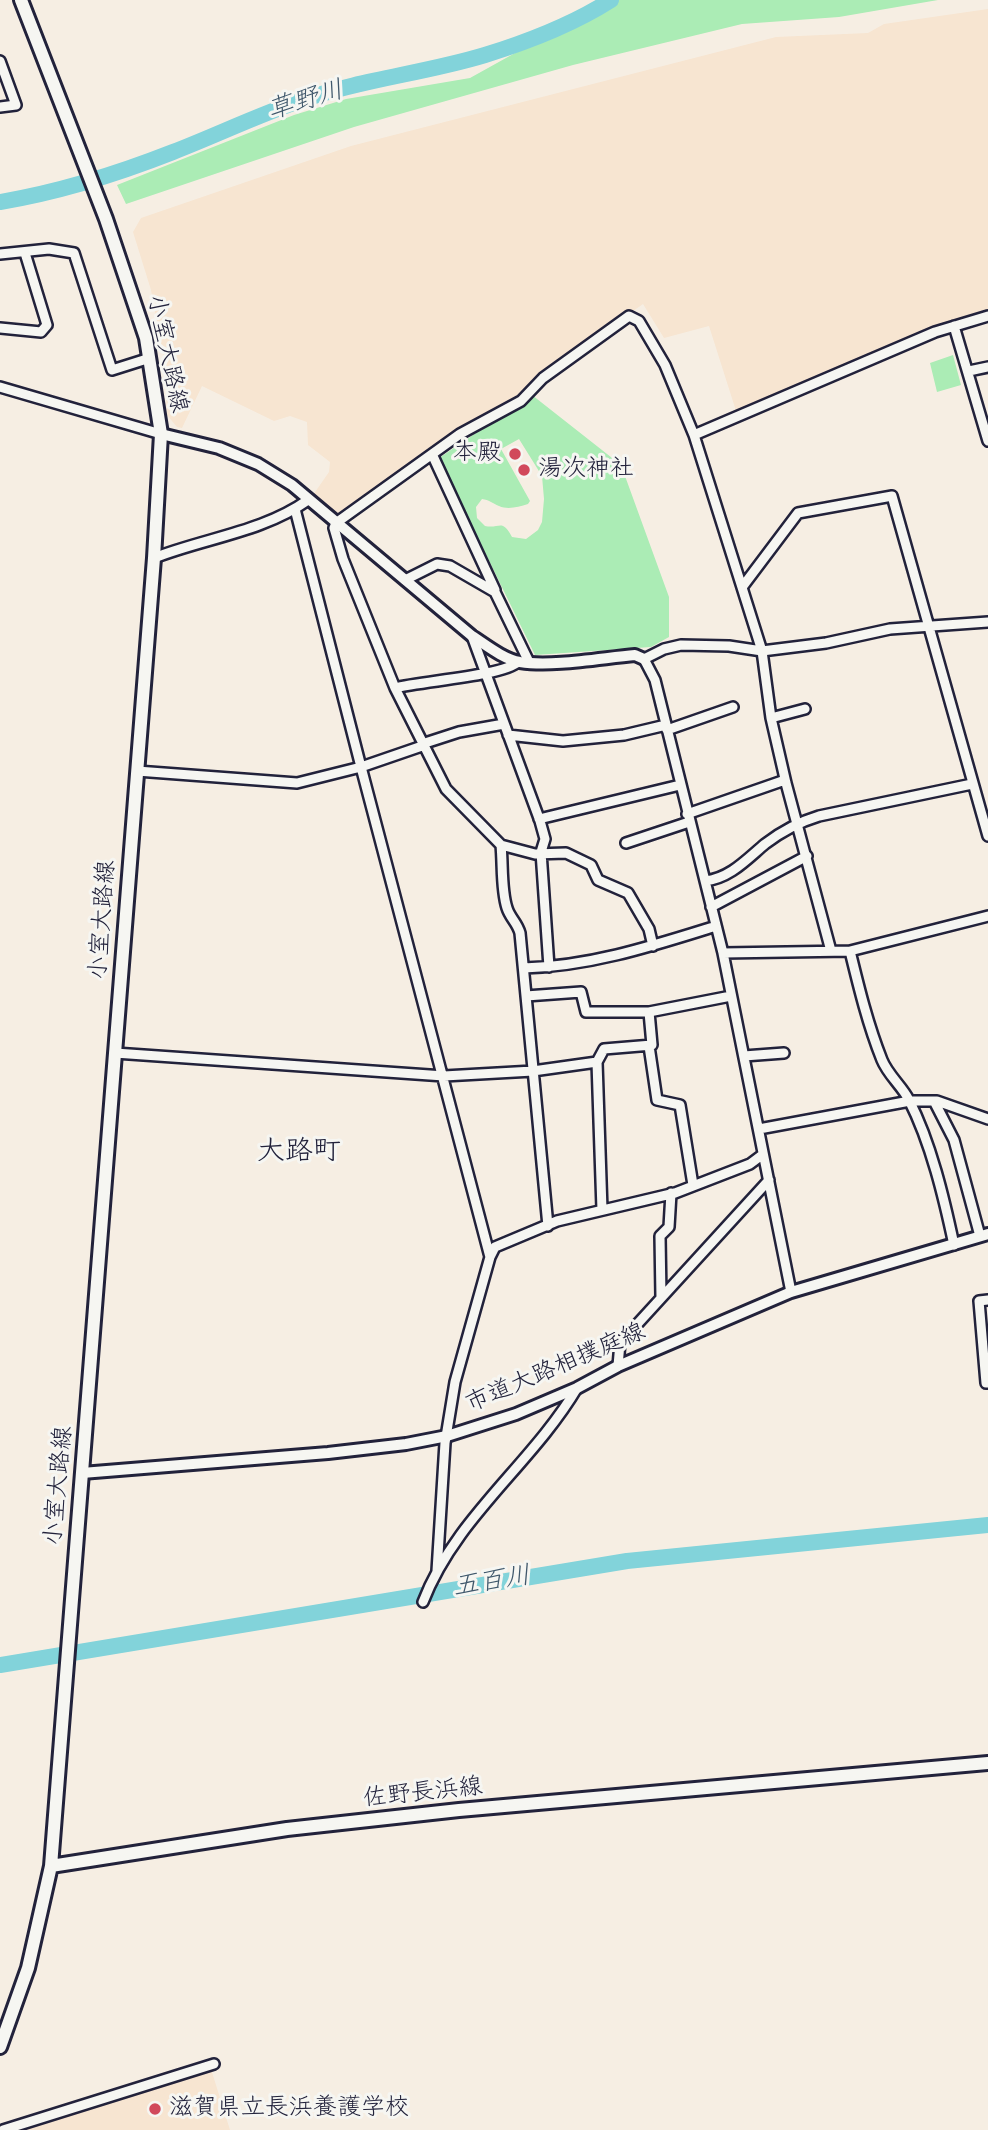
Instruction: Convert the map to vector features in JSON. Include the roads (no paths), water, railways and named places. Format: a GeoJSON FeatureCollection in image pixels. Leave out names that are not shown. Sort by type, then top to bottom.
{"type":"FeatureCollection","features":[{"type":"Feature","properties":{"kind":"main road","name":"小室大路線"},"geometry":{"type":"LineString","coordinates":[[21,0],[133,295],[150,358],[161,434],[154,558],[51,1866]]}},
{"type":"Feature","properties":{"kind":"main road","name":"佐野長浜線"},"geometry":{"type":"LineString","coordinates":[[51,1866],[301,1828],[459,1810],[988,1763]]}},
{"type":"Feature","properties":{"kind":"main road"},"geometry":{"type":"LineString","coordinates":[[0,2047],[28,1968],[51,1866]]}},
{"type":"Feature","properties":{"kind":"street"},"geometry":{"type":"LineString","coordinates":[[0,61],[16,105],[0,107]]}},
{"type":"Feature","properties":{"kind":"street"},"geometry":{"type":"LineString","coordinates":[[0,254],[49,249],[74,253],[112,370],[150,358]]}},
{"type":"Feature","properties":{"kind":"street"},"geometry":{"type":"LineString","coordinates":[[0,328],[41,332],[47,325],[25,253]]}},
{"type":"Feature","properties":{"kind":"street"},"geometry":{"type":"LineString","coordinates":[[653,946],[649,929],[628,893],[598,880],[591,865],[566,853],[534,854],[501,845],[446,789],[396,688],[343,559],[334,528],[337,523],[460,434],[521,401],[544,378],[629,316],[639,321],[665,365],[694,436],[743,586],[762,650],[771,718],[785,780],[831,951]]}},
{"type":"Feature","properties":{"kind":"street"},"geometry":{"type":"LineString","coordinates":[[694,436],[935,332],[988,316]]}},
{"type":"Feature","properties":{"kind":"street"},"geometry":{"type":"LineString","coordinates":[[954,326],[988,441]]}},
{"type":"Feature","properties":{"kind":"street"},"geometry":{"type":"LineString","coordinates":[[969,371],[988,367]]}},
{"type":"Feature","properties":{"kind":"street"},"geometry":{"type":"LineString","coordinates":[[0,387],[219,448],[258,464],[292,485],[472,636],[497,652],[524,662],[635,655],[644,659],[655,680],[723,953],[791,1292]]}},
{"type":"Feature","properties":{"kind":"street"},"geometry":{"type":"LineString","coordinates":[[432,454],[524,662]]}},
{"type":"Feature","properties":{"kind":"street"},"geometry":{"type":"LineString","coordinates":[[743,586],[798,513],[892,496],[988,836]]}},
{"type":"Feature","properties":{"kind":"street"},"geometry":{"type":"LineString","coordinates":[[154,558],[257,526],[295,509],[308,500]]}},
{"type":"Feature","properties":{"kind":"street"},"geometry":{"type":"LineString","coordinates":[[295,509],[490,1257]]}},
{"type":"Feature","properties":{"kind":"street"},"geometry":{"type":"LineString","coordinates":[[405,580],[437,564],[450,566],[495,592]]}},
{"type":"Feature","properties":{"kind":"street"},"geometry":{"type":"LineString","coordinates":[[644,659],[664,649],[681,645],[762,650],[826,643],[890,629],[988,622]]}},
{"type":"Feature","properties":{"kind":"street"},"geometry":{"type":"LineString","coordinates":[[472,636],[545,839],[541,852],[550,967]]}},
{"type":"Feature","properties":{"kind":"street"},"geometry":{"type":"LineString","coordinates":[[396,688],[484,673],[524,662]]}},
{"type":"Feature","properties":{"kind":"street"},"geometry":{"type":"LineString","coordinates":[[508,736],[562,741],[624,735],[666,727],[733,707]]}},
{"type":"Feature","properties":{"kind":"street"},"geometry":{"type":"LineString","coordinates":[[771,718],[805,709]]}},
{"type":"Feature","properties":{"kind":"street"},"geometry":{"type":"LineString","coordinates":[[137,771],[297,783],[361,767],[459,732],[503,724]]}},
{"type":"Feature","properties":{"kind":"street"},"geometry":{"type":"LineString","coordinates":[[626,843],[785,780]]}},
{"type":"Feature","properties":{"kind":"street"},"geometry":{"type":"LineString","coordinates":[[705,881],[717,879],[738,868],[767,843],[798,823],[819,816],[972,784]]}},
{"type":"Feature","properties":{"kind":"street"},"geometry":{"type":"LineString","coordinates":[[539,819],[680,785]]}},
{"type":"Feature","properties":{"kind":"street"},"geometry":{"type":"LineString","coordinates":[[501,845],[506,906],[520,933],[548,1226]]}},
{"type":"Feature","properties":{"kind":"street"},"geometry":{"type":"LineString","coordinates":[[711,907],[807,856]]}},
{"type":"Feature","properties":{"kind":"street"},"geometry":{"type":"LineString","coordinates":[[723,953],[850,951],[988,916]]}},
{"type":"Feature","properties":{"kind":"street"},"geometry":{"type":"LineString","coordinates":[[524,968],[569,966],[625,954],[716,926]]}},
{"type":"Feature","properties":{"kind":"street"},"geometry":{"type":"LineString","coordinates":[[850,951],[883,1064],[910,1101],[945,1204],[954,1245]]}},
{"type":"Feature","properties":{"kind":"street"},"geometry":{"type":"LineString","coordinates":[[526,996],[581,992],[586,1012],[649,1012],[731,996]]}},
{"type":"Feature","properties":{"kind":"street"},"geometry":{"type":"LineString","coordinates":[[649,1012],[652,1045],[649,1046],[657,1100],[680,1105],[694,1185]]}},
{"type":"Feature","properties":{"kind":"street"},"geometry":{"type":"LineString","coordinates":[[602,1210],[597,1062],[604,1049],[649,1046]]}},
{"type":"Feature","properties":{"kind":"street"},"geometry":{"type":"LineString","coordinates":[[115,1053],[444,1076],[533,1071],[597,1062]]}},
{"type":"Feature","properties":{"kind":"street"},"geometry":{"type":"LineString","coordinates":[[744,1056],[785,1053]]}},
{"type":"Feature","properties":{"kind":"street"},"geometry":{"type":"LineString","coordinates":[[759,1129],[910,1101],[934,1101],[988,1119]]}},
{"type":"Feature","properties":{"kind":"street"},"geometry":{"type":"LineString","coordinates":[[934,1101],[954,1140],[984,1235]]}},
{"type":"Feature","properties":{"kind":"street"},"geometry":{"type":"LineString","coordinates":[[437,1570],[444,1443],[455,1382],[495,1247],[557,1221],[671,1193],[750,1164],[762,1155]]}},
{"type":"Feature","properties":{"kind":"street"},"geometry":{"type":"LineString","coordinates":[[618,1366],[620,1343],[769,1180]]}},
{"type":"Feature","properties":{"kind":"street"},"geometry":{"type":"LineString","coordinates":[[661,1298],[660,1236],[669,1227],[671,1193]]}},
{"type":"Feature","properties":{"kind":"street","name":"市道大路相撲庭線"},"geometry":{"type":"LineString","coordinates":[[82,1472],[328,1453],[406,1444],[447,1436],[516,1414],[577,1388],[618,1366],[791,1292],[984,1235]]}},
{"type":"Feature","properties":{"kind":"street"},"geometry":{"type":"LineString","coordinates":[[988,1300],[979,1301],[986,1383],[988,1382]]}},
{"type":"Feature","properties":{"kind":"street"},"geometry":{"type":"LineString","coordinates":[[423,1602],[437,1570],[463,1530],[562,1411],[577,1388]]}},
{"type":"Feature","properties":{"kind":"street"},"geometry":{"type":"LineString","coordinates":[[3,2130],[214,2064]]}},
{"type":"Feature","properties":{"kind":"waterway","name":"草野川"},"geometry":{"type":"LineString","coordinates":[[0,202],[66,188],[109,175],[327,92],[501,50],[566,24],[611,0]]}},
{"type":"Feature","properties":{"kind":"waterway","name":"五百川"},"geometry":{"type":"LineString","coordinates":[[0,1665],[627,1561],[988,1525]]}},
{"type":"Feature","properties":{"kind":"place","name":"本殿"},"geometry":{"type":"Point","coordinates":[515,454]}},
{"type":"Feature","properties":{"kind":"place","name":"湯次神社"},"geometry":{"type":"Point","coordinates":[524,470]}},
{"type":"Feature","properties":{"kind":"place","name":"滋賀県立長浜養護学校"},"geometry":{"type":"Point","coordinates":[155,2109]}},
{"type":"Feature","properties":{"kind":"district","name":"大路町"},"geometry":{"type":"Point","coordinates":[299,1153]}}]}
